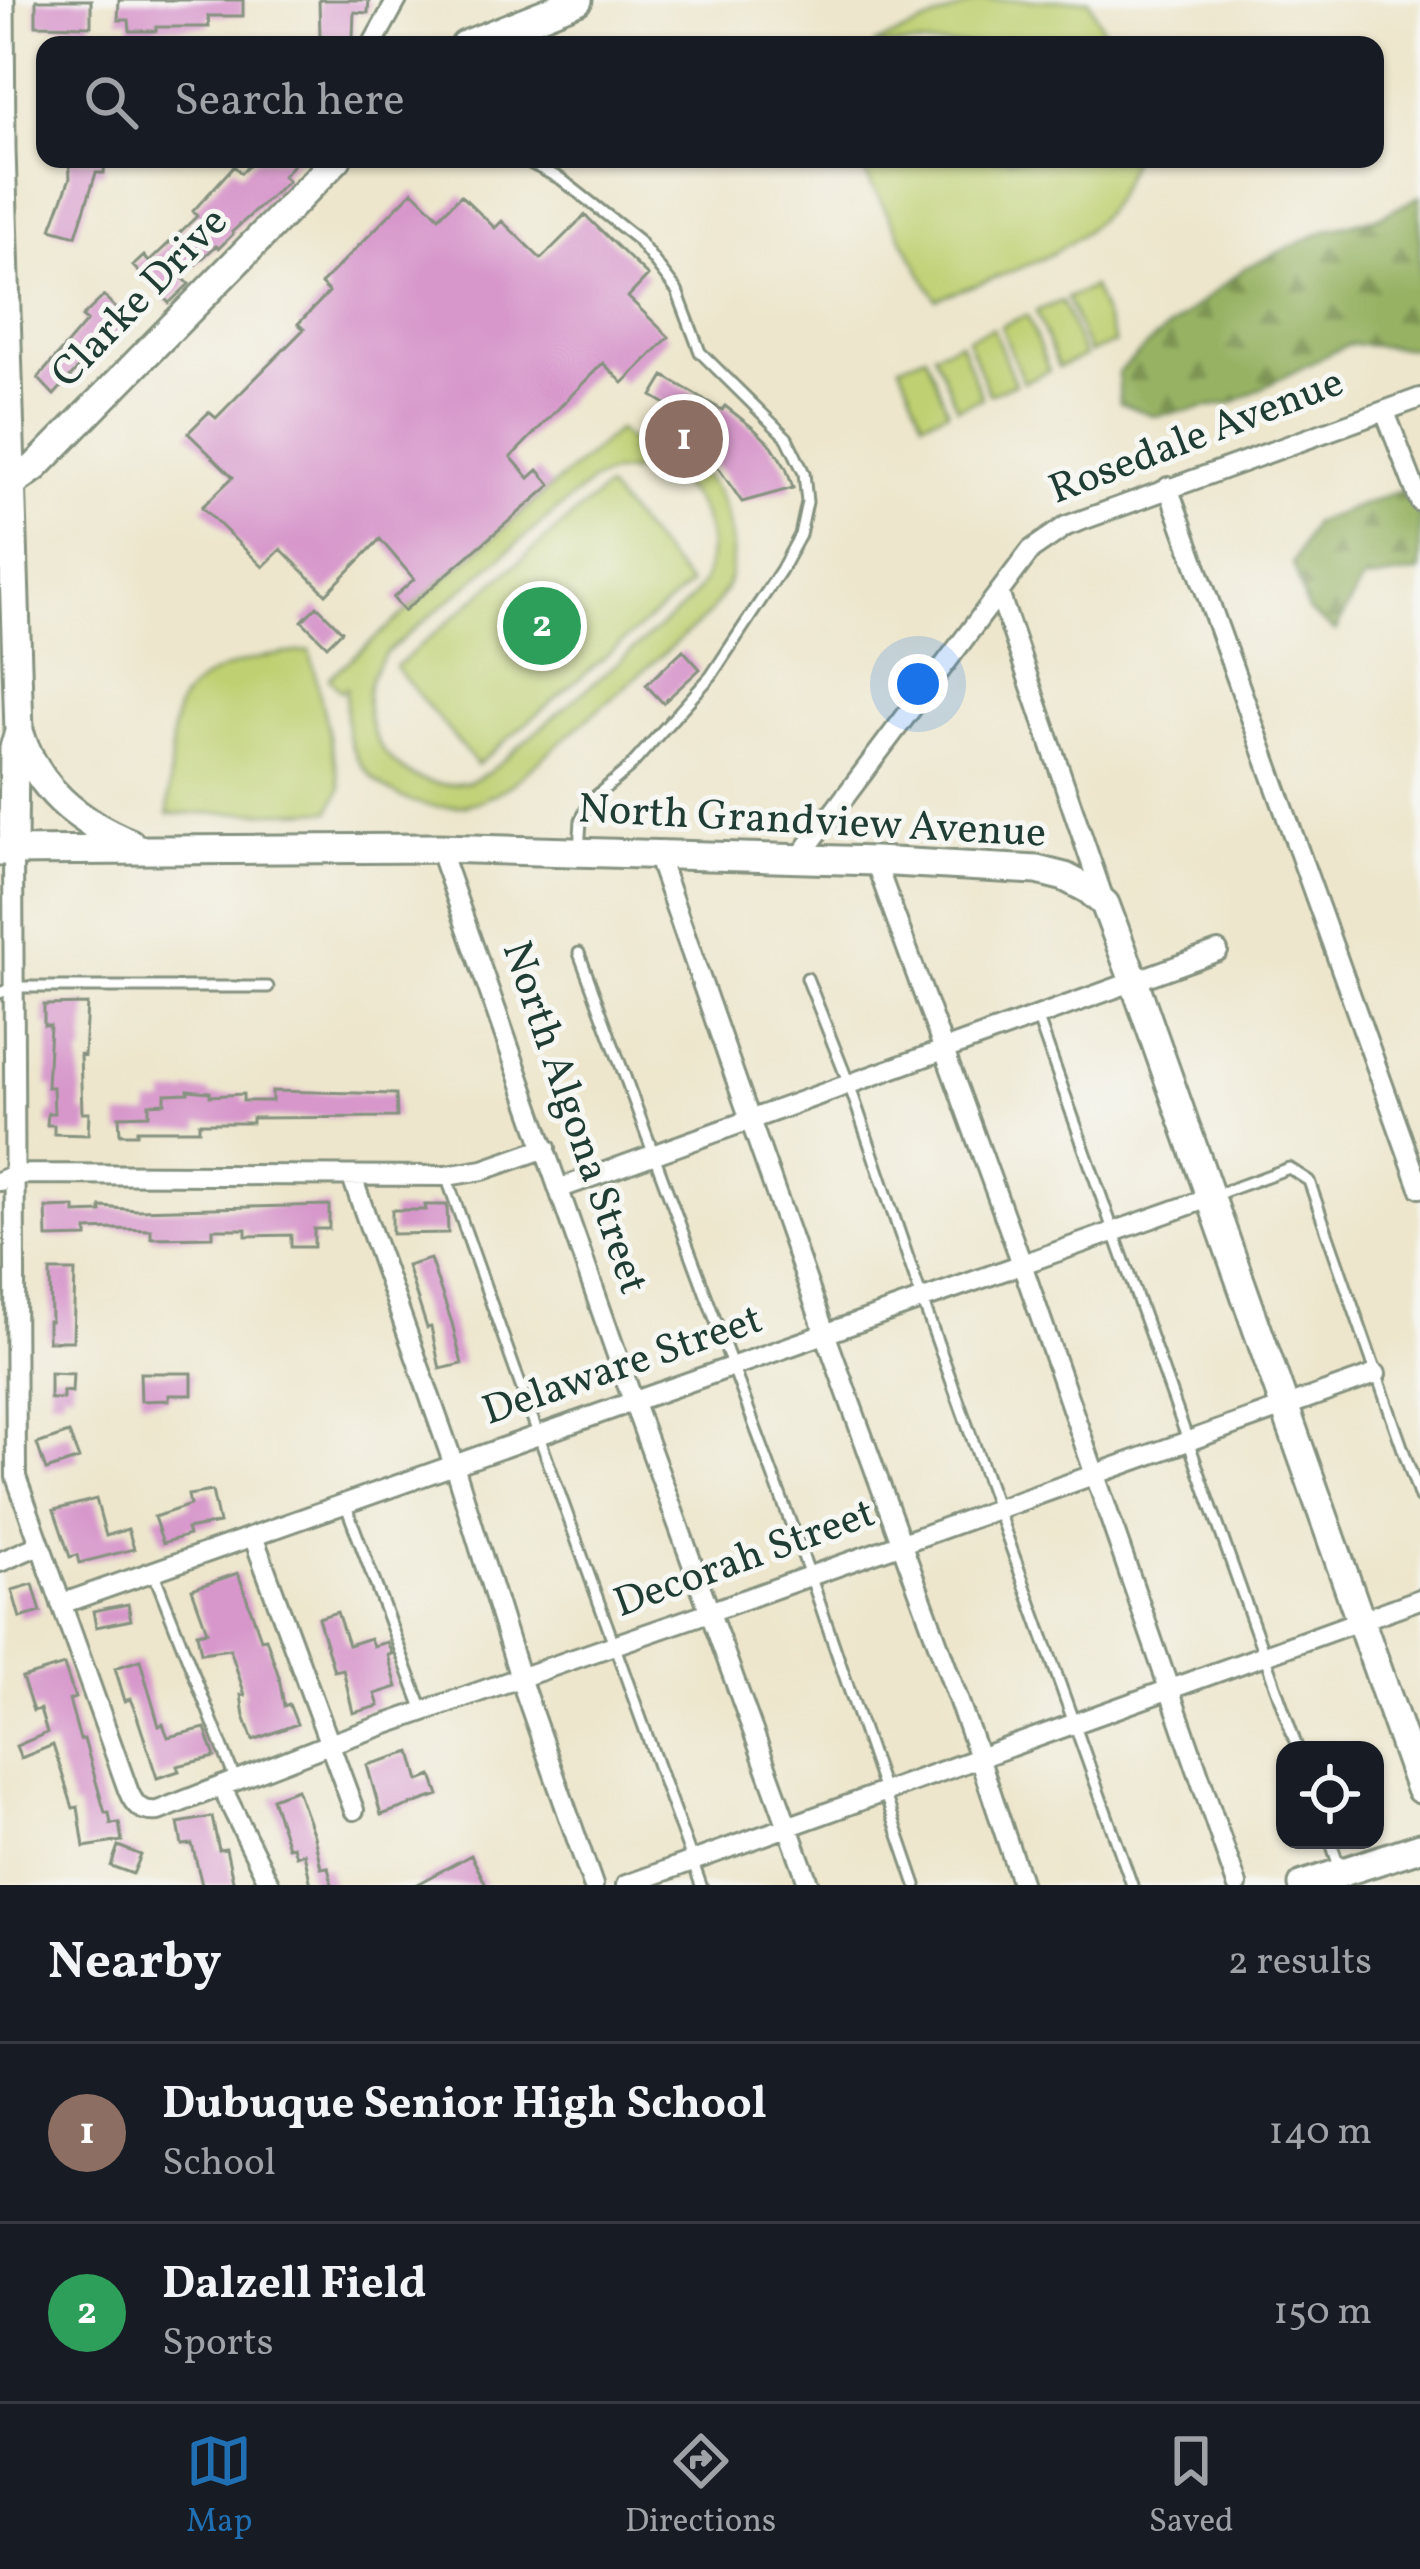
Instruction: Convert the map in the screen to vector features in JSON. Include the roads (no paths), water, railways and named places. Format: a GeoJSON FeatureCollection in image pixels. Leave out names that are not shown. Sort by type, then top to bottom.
{"type":"FeatureCollection","features":[{"type":"Feature","properties":{"kind":"street","name":"North Grandview Avenue"},"geometry":{"type":"LineString","coordinates":[[0,0],[9,675],[25,751],[42,781],[63,805],[100,831],[143,849]]}},
{"type":"Feature","properties":{"kind":"street"},"geometry":{"type":"LineString","coordinates":[[488,36],[578,0]]}},
{"type":"Feature","properties":{"kind":"street"},"geometry":{"type":"LineString","coordinates":[[377,36],[394,7]]}},
{"type":"Feature","properties":{"kind":"street","name":"Clarke Drive"},"geometry":{"type":"LineString","coordinates":[[6,488],[35,467],[328,168]]}},
{"type":"Feature","properties":{"kind":"street","name":"Rosedale Avenue"},"geometry":{"type":"LineString","coordinates":[[798,859],[1031,550],[1066,526],[1420,398]]}},
{"type":"Feature","properties":{"kind":"street"},"geometry":{"type":"LineString","coordinates":[[1385,412],[1420,502]]}},
{"type":"Feature","properties":{"kind":"street"},"geometry":{"type":"LineString","coordinates":[[1168,487],[1420,1188]]}},
{"type":"Feature","properties":{"kind":"street"},"geometry":{"type":"LineString","coordinates":[[999,593],[1420,1789]]}},
{"type":"Feature","properties":{"kind":"street","name":"North Grandview Avenue"},"geometry":{"type":"LineString","coordinates":[[20,731],[14,748],[6,850],[440,848],[875,861],[1037,870],[1077,883],[1106,904]]}},
{"type":"Feature","properties":{"kind":"street","name":"North Algona Street"},"geometry":{"type":"LineString","coordinates":[[440,848],[809,1885]]}},
{"type":"Feature","properties":{"kind":"street"},"geometry":{"type":"LineString","coordinates":[[6,850],[9,1371],[16,1477],[62,1604]]}},
{"type":"Feature","properties":{"kind":"street"},"geometry":{"type":"LineString","coordinates":[[657,856],[1022,1885]]}},
{"type":"Feature","properties":{"kind":"street"},"geometry":{"type":"LineString","coordinates":[[875,861],[1022,1264],[1237,1885]]}},
{"type":"Feature","properties":{"kind":"street"},"geometry":{"type":"LineString","coordinates":[[560,1188],[1218,951]]}},
{"type":"Feature","properties":{"kind":"street"},"geometry":{"type":"LineString","coordinates":[[8,1178],[446,1175],[483,1170],[546,1148]]}},
{"type":"Feature","properties":{"kind":"street"},"geometry":{"type":"LineString","coordinates":[[352,1177],[454,1465],[520,1678],[593,1885]]}},
{"type":"Feature","properties":{"kind":"street","name":"Delaware Street"},"geometry":{"type":"LineString","coordinates":[[62,1604],[1209,1198]]}},
{"type":"Feature","properties":{"kind":"street","name":"Decorah Street"},"geometry":{"type":"LineString","coordinates":[[62,1604],[128,1790],[139,1809],[158,1811],[329,1744],[1376,1374]]}},
{"type":"Feature","properties":{"kind":"street"},"geometry":{"type":"LineString","coordinates":[[253,1536],[354,1810]]}},
{"type":"Feature","properties":{"kind":"street"},"geometry":{"type":"LineString","coordinates":[[0,1562],[39,1545]]}},
{"type":"Feature","properties":{"kind":"street"},"geometry":{"type":"LineString","coordinates":[[626,1885],[1420,1600]]}},
{"type":"Feature","properties":{"kind":"street"},"geometry":{"type":"LineString","coordinates":[[228,1783],[270,1885]]}},
{"type":"Feature","properties":{"kind":"street"},"geometry":{"type":"LineString","coordinates":[[1303,1885],[1344,1878],[1420,1847]]}},
{"type":"Feature","properties":{"kind":"lane"},"geometry":{"type":"LineString","coordinates":[[540,168],[638,239],[677,291],[700,352],[787,438],[804,473],[807,502],[800,535],[781,570],[711,676],[628,768],[590,801],[580,820],[579,853]]}},
{"type":"Feature","properties":{"kind":"lane"},"geometry":{"type":"LineString","coordinates":[[579,953],[810,1575],[916,1885]]}},
{"type":"Feature","properties":{"kind":"lane"},"geometry":{"type":"LineString","coordinates":[[807,978],[849,1084],[1132,1885]]}},
{"type":"Feature","properties":{"kind":"lane"},"geometry":{"type":"LineString","coordinates":[[7,990],[268,987]]}},
{"type":"Feature","properties":{"kind":"lane"},"geometry":{"type":"LineString","coordinates":[[1037,1016],[1295,1741]]}},
{"type":"Feature","properties":{"kind":"lane"},"geometry":{"type":"LineString","coordinates":[[1209,1198],[1289,1168],[1309,1181],[1420,1498]]}},
{"type":"Feature","properties":{"kind":"lane"},"geometry":{"type":"LineString","coordinates":[[446,1175],[701,1885]]}},
{"type":"Feature","properties":{"kind":"lane"},"geometry":{"type":"LineString","coordinates":[[345,1503],[423,1711]]}},
{"type":"Feature","properties":{"kind":"lane"},"geometry":{"type":"LineString","coordinates":[[152,1571],[228,1783]]}},
{"type":"Feature","properties":{"kind":"lane"},"geometry":{"type":"LineString","coordinates":[[1333,1849],[1344,1878]]}},
{"type":"Feature","properties":{"kind":"place","name":"Dubuque Senior High School"},"geometry":{"type":"Point","coordinates":[684,439]}},
{"type":"Feature","properties":{"kind":"place","name":"Dalzell Field"},"geometry":{"type":"Point","coordinates":[542,626]}}]}
